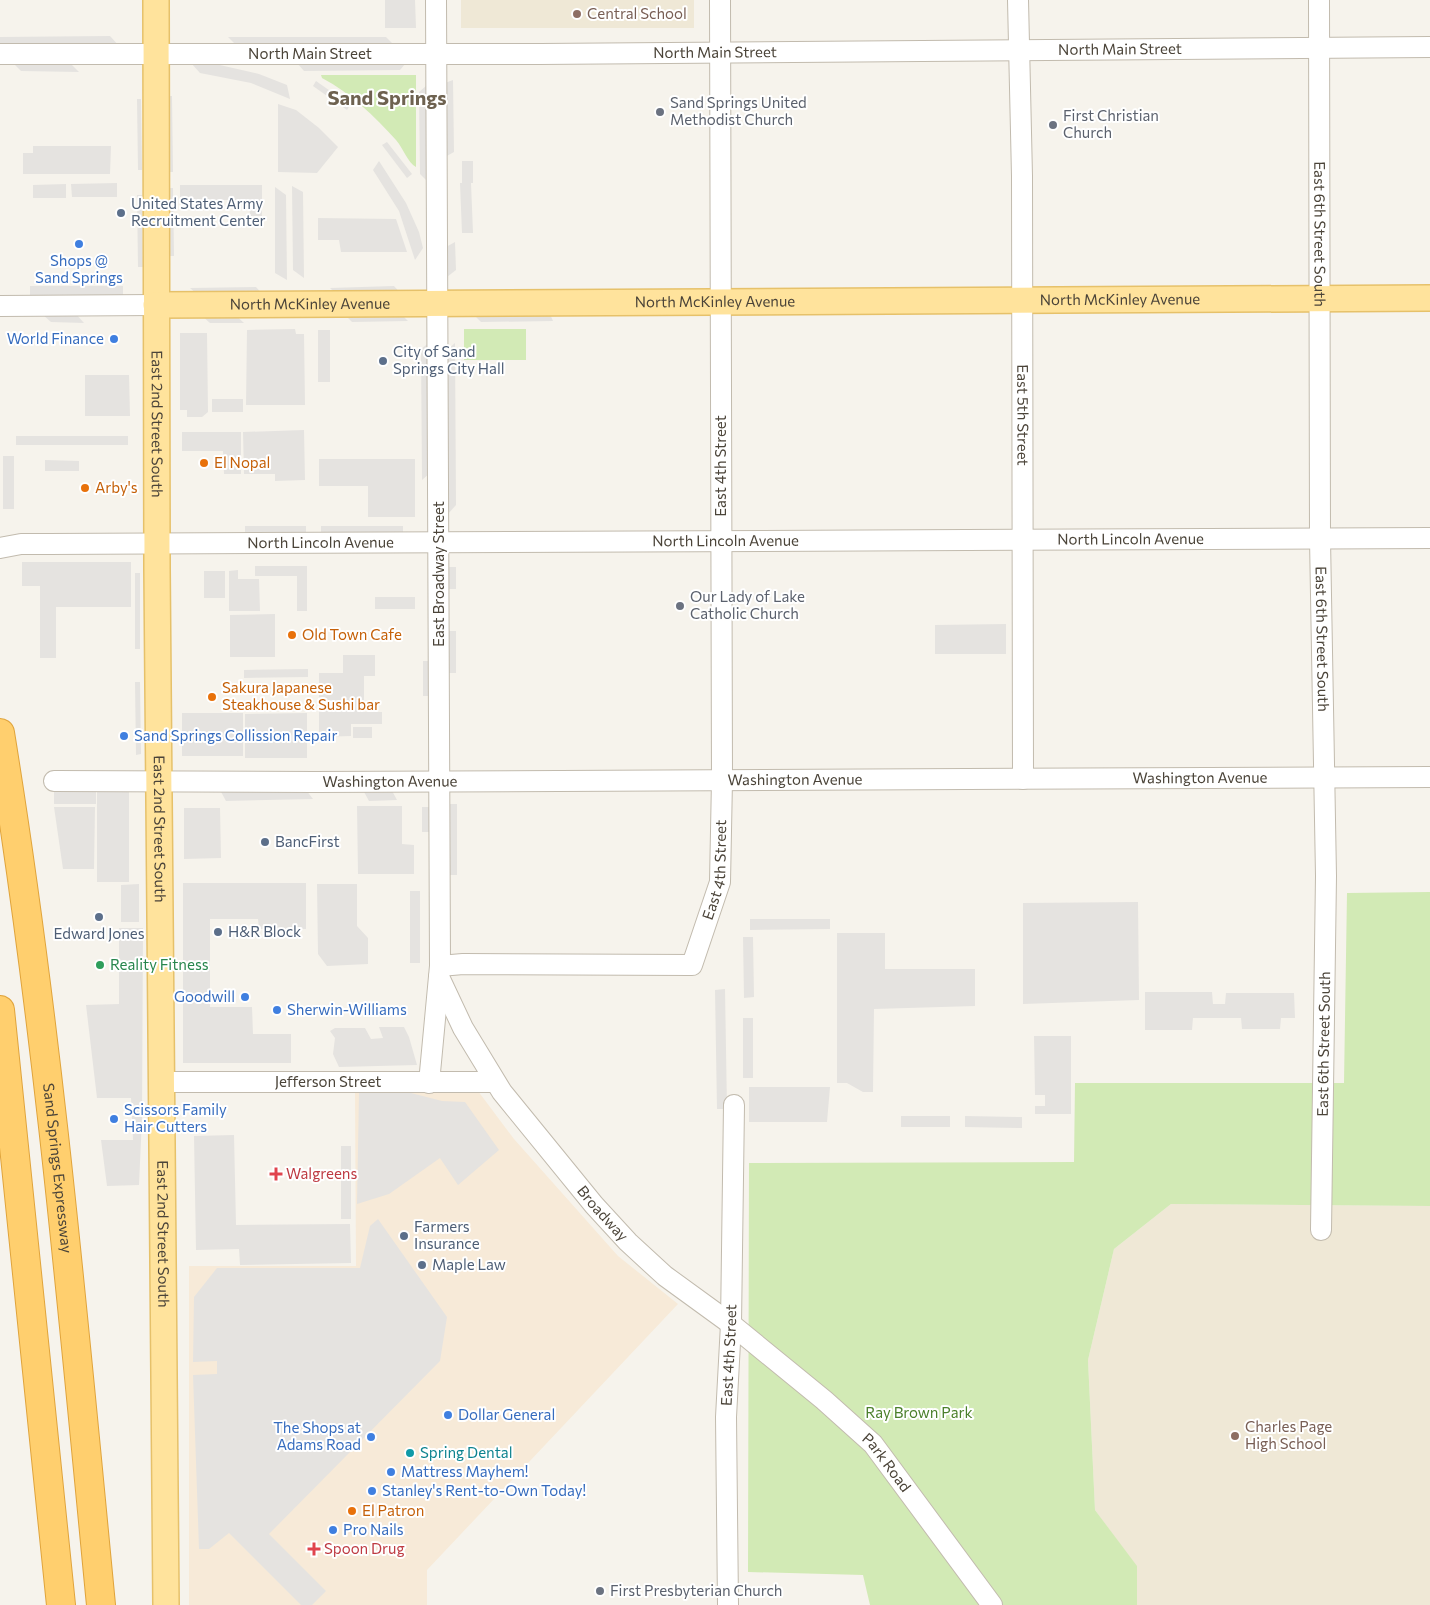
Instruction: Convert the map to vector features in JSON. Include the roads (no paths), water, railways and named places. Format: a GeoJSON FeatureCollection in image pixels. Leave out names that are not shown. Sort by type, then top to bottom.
{"type":"FeatureCollection","features":[{"type":"Feature","properties":{"kind":"highway","name":"Sand Springs Expressway"},"geometry":{"type":"LineString","coordinates":[[0,733],[20,854],[50,1084],[101,1605]]}},
{"type":"Feature","properties":{"kind":"highway"},"geometry":{"type":"LineString","coordinates":[[0,1010],[15,1141],[61,1605]]}},
{"type":"Feature","properties":{"kind":"highway"},"geometry":{"type":"LineString","coordinates":[[0,1082],[15,1141]]}},
{"type":"Feature","properties":{"kind":"main road","name":"East 2nd Street South"},"geometry":{"type":"LineString","coordinates":[[156,0],[157,543],[166,1605]]}},
{"type":"Feature","properties":{"kind":"main road","name":"North McKinley Avenue"},"geometry":{"type":"LineString","coordinates":[[156,305],[1022,302],[1430,298]]}},
{"type":"Feature","properties":{"kind":"street","name":"East Broadway Street"},"geometry":{"type":"LineString","coordinates":[[436,0],[436,304],[440,780],[439,971],[463,1028],[495,1082]]}},
{"type":"Feature","properties":{"kind":"street","name":"East 4th Street"},"geometry":{"type":"LineString","coordinates":[[439,971],[463,964],[692,965],[720,882],[722,540],[720,0]]}},
{"type":"Feature","properties":{"kind":"street","name":"East 5th Street"},"geometry":{"type":"LineString","coordinates":[[1018,0],[1022,176],[1022,779]]}},
{"type":"Feature","properties":{"kind":"street","name":"East 6th Street South"},"geometry":{"type":"LineString","coordinates":[[1318,0],[1321,298],[1320,539],[1326,1011],[1321,1230]]}},
{"type":"Feature","properties":{"kind":"street","name":"North Main Street"},"geometry":{"type":"LineString","coordinates":[[0,54],[293,55],[436,52],[720,52],[1430,46]]}},
{"type":"Feature","properties":{"kind":"street","name":"North McKinley Avenue"},"geometry":{"type":"LineString","coordinates":[[0,306],[156,305]]}},
{"type":"Feature","properties":{"kind":"street","name":"North Lincoln Avenue"},"geometry":{"type":"LineString","coordinates":[[0,548],[21,544],[157,543],[1430,538]]}},
{"type":"Feature","properties":{"kind":"street","name":"Washington Avenue"},"geometry":{"type":"LineString","coordinates":[[54,781],[1430,777]]}},
{"type":"Feature","properties":{"kind":"street"},"geometry":{"type":"LineString","coordinates":[[429,1082],[439,971]]}},
{"type":"Feature","properties":{"kind":"street","name":"Jefferson Street"},"geometry":{"type":"LineString","coordinates":[[162,1082],[495,1082]]}},
{"type":"Feature","properties":{"kind":"street","name":"Broadway"},"geometry":{"type":"LineString","coordinates":[[495,1082],[557,1160],[628,1242],[666,1276],[730,1324]]}},
{"type":"Feature","properties":{"kind":"street","name":"East 4th Street"},"geometry":{"type":"LineString","coordinates":[[728,1605],[726,1417],[730,1324],[734,1105]]}},
{"type":"Feature","properties":{"kind":"street","name":"Park Road"},"geometry":{"type":"LineString","coordinates":[[730,1324],[824,1400],[873,1444],[992,1605]]}},
{"type":"Feature","properties":{"kind":"place","name":"Central School"},"geometry":{"type":"Point","coordinates":[577,14]}},
{"type":"Feature","properties":{"kind":"place","name":"Sand Springs United Methodist Church"},"geometry":{"type":"Point","coordinates":[660,112]}},
{"type":"Feature","properties":{"kind":"place","name":"First Christian Church"},"geometry":{"type":"Point","coordinates":[1053,125]}},
{"type":"Feature","properties":{"kind":"place","name":"United States Army Recruitment Center"},"geometry":{"type":"Point","coordinates":[121,213]}},
{"type":"Feature","properties":{"kind":"place","name":"Shops @ Sand Springs"},"geometry":{"type":"Point","coordinates":[79,244]}},
{"type":"Feature","properties":{"kind":"place","name":"World Finance"},"geometry":{"type":"Point","coordinates":[114,339]}},
{"type":"Feature","properties":{"kind":"place","name":"City of Sand Springs City Hall"},"geometry":{"type":"Point","coordinates":[383,361]}},
{"type":"Feature","properties":{"kind":"place","name":"El Nopal"},"geometry":{"type":"Point","coordinates":[204,463]}},
{"type":"Feature","properties":{"kind":"place","name":"Arby's"},"geometry":{"type":"Point","coordinates":[85,488]}},
{"type":"Feature","properties":{"kind":"place","name":"Our Lady of Lake Catholic Church"},"geometry":{"type":"Point","coordinates":[680,606]}},
{"type":"Feature","properties":{"kind":"place","name":"Old Town Cafe"},"geometry":{"type":"Point","coordinates":[292,635]}},
{"type":"Feature","properties":{"kind":"place","name":"Sakura Japanese Steakhouse & Sushi bar"},"geometry":{"type":"Point","coordinates":[212,697]}},
{"type":"Feature","properties":{"kind":"place","name":"Sand Springs Collission Repair"},"geometry":{"type":"Point","coordinates":[124,736]}},
{"type":"Feature","properties":{"kind":"place","name":"BancFirst"},"geometry":{"type":"Point","coordinates":[265,842]}},
{"type":"Feature","properties":{"kind":"place","name":"Edward Jones"},"geometry":{"type":"Point","coordinates":[99,917]}},
{"type":"Feature","properties":{"kind":"place","name":"H&R Block"},"geometry":{"type":"Point","coordinates":[218,932]}},
{"type":"Feature","properties":{"kind":"place","name":"Reality Fitness"},"geometry":{"type":"Point","coordinates":[100,965]}},
{"type":"Feature","properties":{"kind":"place","name":"Goodwill"},"geometry":{"type":"Point","coordinates":[245,997]}},
{"type":"Feature","properties":{"kind":"place","name":"Sherwin-Williams"},"geometry":{"type":"Point","coordinates":[277,1010]}},
{"type":"Feature","properties":{"kind":"place","name":"Scissors Family Hair Cutters"},"geometry":{"type":"Point","coordinates":[114,1119]}},
{"type":"Feature","properties":{"kind":"place","name":"Walgreens"},"geometry":{"type":"Point","coordinates":[276,1174]}},
{"type":"Feature","properties":{"kind":"place","name":"Farmers Insurance"},"geometry":{"type":"Point","coordinates":[404,1236]}},
{"type":"Feature","properties":{"kind":"place","name":"Maple Law"},"geometry":{"type":"Point","coordinates":[422,1265]}},
{"type":"Feature","properties":{"kind":"place","name":"Dollar General"},"geometry":{"type":"Point","coordinates":[448,1415]}},
{"type":"Feature","properties":{"kind":"place","name":"Charles Page High School"},"geometry":{"type":"Point","coordinates":[1235,1436]}},
{"type":"Feature","properties":{"kind":"place","name":"The Shops at Adams Road"},"geometry":{"type":"Point","coordinates":[371,1437]}},
{"type":"Feature","properties":{"kind":"place","name":"Spring Dental"},"geometry":{"type":"Point","coordinates":[410,1453]}},
{"type":"Feature","properties":{"kind":"place","name":"Mattress Mayhem!"},"geometry":{"type":"Point","coordinates":[391,1472]}},
{"type":"Feature","properties":{"kind":"place","name":"Stanley's Rent-to-Own Today!"},"geometry":{"type":"Point","coordinates":[372,1491]}},
{"type":"Feature","properties":{"kind":"place","name":"El Patron"},"geometry":{"type":"Point","coordinates":[352,1511]}},
{"type":"Feature","properties":{"kind":"place","name":"Pro Nails"},"geometry":{"type":"Point","coordinates":[333,1530]}},
{"type":"Feature","properties":{"kind":"place","name":"Spoon Drug"},"geometry":{"type":"Point","coordinates":[314,1549]}},
{"type":"Feature","properties":{"kind":"place","name":"First Presbyterian Church"},"geometry":{"type":"Point","coordinates":[600,1591]}},
{"type":"Feature","properties":{"kind":"district","name":"Sand Springs"},"geometry":{"type":"Point","coordinates":[387,98]}},
{"type":"Feature","properties":{"kind":"park label","name":"Ray Brown Park"},"geometry":{"type":"Point","coordinates":[919,1413]}}]}
